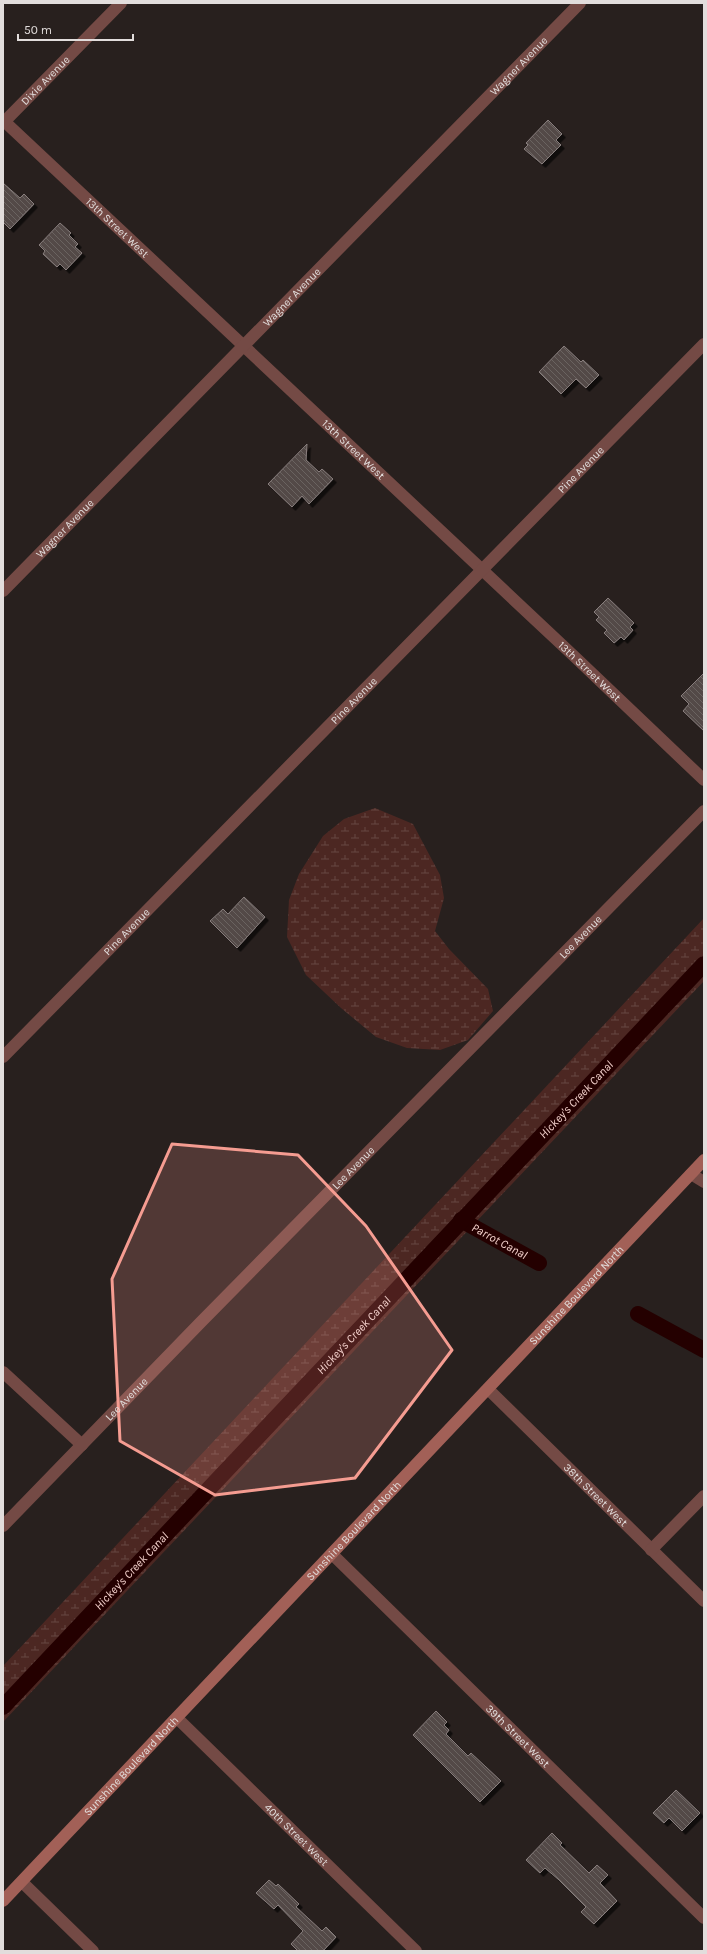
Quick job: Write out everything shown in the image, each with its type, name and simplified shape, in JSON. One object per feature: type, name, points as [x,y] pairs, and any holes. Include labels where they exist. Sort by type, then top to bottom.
[{"type":"street","name":"Dixie Avenue","points":[[4,121],[120,3]]},
{"type":"street","name":"Wagner Avenue","points":[[3,591],[580,3]]},
{"type":"street","name":"13th Street West","points":[[4,121],[244,345],[704,780]]},
{"type":"street","name":"Pine Avenue","points":[[3,1057],[704,344]]},
{"type":"street","name":"Lee Avenue","points":[[3,1526],[200,1323],[704,811]]},
{"type":"street","name":"Sunshine Boulevard North","points":[[3,1901],[704,1160]]},
{"type":"street","points":[[691,1174],[704,1182]]},
{"type":"street","points":[[3,1372],[82,1445]]},
{"type":"street","name":"38th Street West","points":[[488,1389],[704,1601]]},
{"type":"street","points":[[651,1550],[704,1496]]},
{"type":"street","name":"39th Street West","points":[[332,1554],[704,1918]]},
{"type":"street","name":"40th Street West","points":[[177,1718],[416,1951]]},
{"type":"street","points":[[22,1882],[93,1951]]},
{"type":"highlighted area","points":[[172,1144],[298,1155],[366,1226],[452,1350],[355,1478],[215,1495],[120,1441],[112,1279]]},
{"type":"green space","points":[[375,808],[413,824],[440,875],[444,898],[435,931],[449,949],[488,989],[493,1011],[468,1040],[440,1050],[407,1048],[376,1037],[341,1008],[306,975],[287,937],[289,900],[299,874],[323,836],[344,819]]},
{"type":"green space","points":[[704,918],[704,981],[3,1722],[3,1666]]},
{"type":"building","points":[[548,120],[562,134],[556,140],[561,145],[542,164],[524,149],[528,145],[526,143]]},
{"type":"building","points":[[3,183],[20,198],[24,194],[34,204],[10,229],[3,222]]},
{"type":"building","points":[[60,223],[71,233],[69,235],[78,244],[75,247],[82,253],[66,270],[60,264],[57,267],[43,254],[45,251],[39,245]]},
{"type":"building","points":[[564,346],[581,362],[583,360],[599,375],[586,388],[576,379],[561,394],[539,372]]},
{"type":"building","points":[[307,444],[306,460],[319,472],[322,469],[333,479],[309,504],[302,496],[292,507],[268,484]]},
{"type":"building","points":[[608,598],[634,623],[630,627],[633,630],[624,640],[621,637],[614,643],[604,633],[607,630],[596,620],[599,617],[594,612]]},
{"type":"building","points":[[704,673],[704,731],[683,711],[689,704],[681,696]]},
{"type":"building","points":[[244,897],[265,917],[237,948],[210,921],[223,909],[228,914]]},
{"type":"building","points":[[436,1711],[447,1722],[444,1725],[449,1730],[446,1734],[468,1756],[471,1753],[501,1781],[480,1802],[413,1735]]},
{"type":"building","points":[[676,1790],[700,1813],[682,1831],[669,1818],[664,1823],[653,1813]]},
{"type":"building","points":[[552,1833],[562,1843],[560,1845],[589,1873],[597,1865],[608,1875],[600,1883],[617,1901],[594,1924],[581,1912],[586,1907],[558,1879],[545,1868],[540,1873],[526,1860]]},
{"type":"building","points":[[269,1880],[276,1886],[278,1884],[299,1904],[296,1907],[322,1931],[326,1927],[336,1937],[323,1951],[298,1951],[291,1944],[303,1931],[278,1905],[274,1909],[256,1893]]},
{"type":"waterway","name":"Hickey's Creek Canal","points":[[3,1707],[704,964]]},
{"type":"waterway","name":"Parrot Canal","points":[[461,1220],[539,1263]]},
{"type":"waterway","name":"Parrot Canal","points":[[638,1314],[704,1350]]}]
